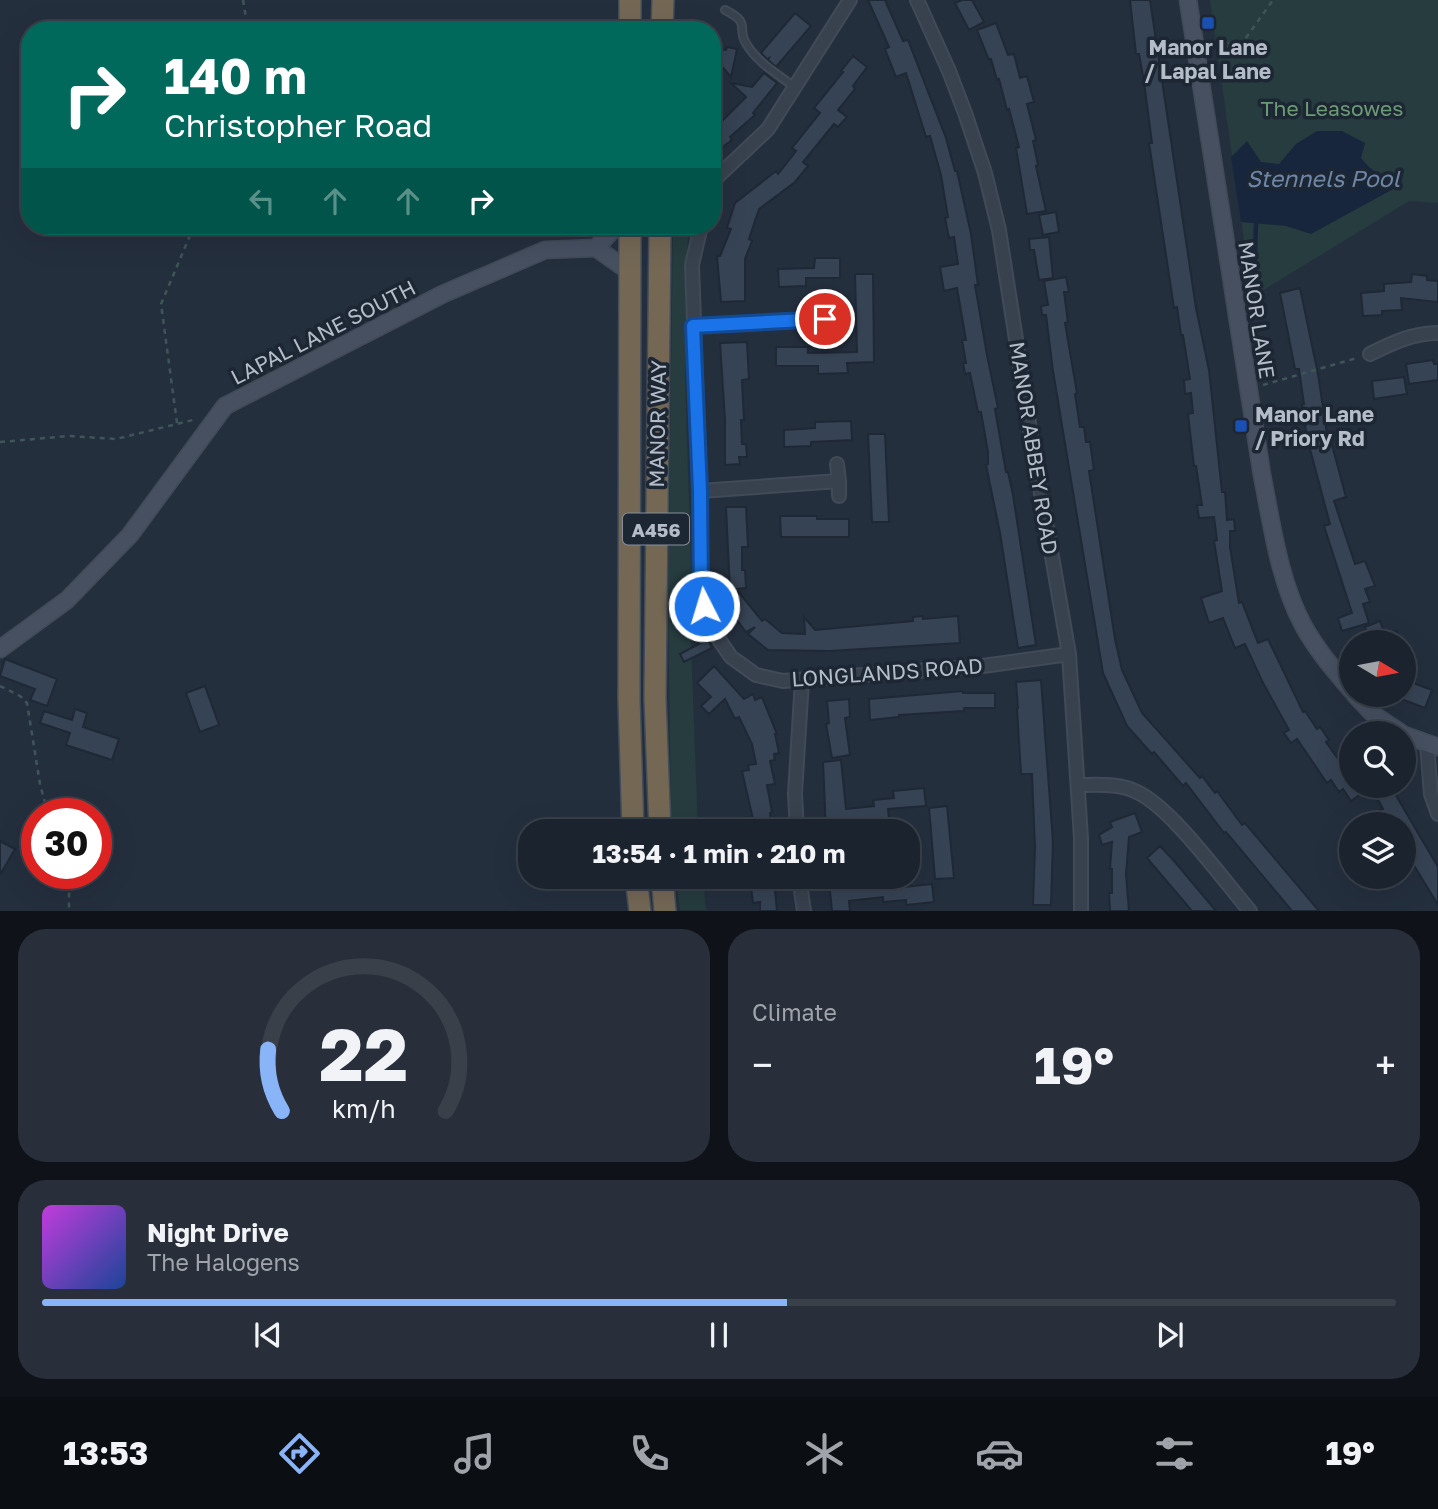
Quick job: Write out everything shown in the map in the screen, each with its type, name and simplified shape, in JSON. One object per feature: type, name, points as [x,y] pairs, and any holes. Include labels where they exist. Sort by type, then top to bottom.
[{"type":"highway","points":[[630,21],[631,0]]},
{"type":"highway","points":[[662,21],[663,0]]},
{"type":"highway","name":"MANOR WAY","points":[[630,235],[629,699],[633,819]]},
{"type":"highway","name":"MANOR WAY","points":[[660,235],[655,656],[660,819]]},
{"type":"highway","points":[[637,889],[640,911]]},
{"type":"highway","points":[[663,889],[666,911]]},
{"type":"street","points":[[721,173],[768,129],[850,0]]},
{"type":"street","name":"MANOR ABBEY ROAD","points":[[917,0],[950,71],[965,113],[985,173],[999,230],[1069,654],[1082,838],[1081,911]]},
{"type":"street","name":"MANOR LANE","points":[[1188,0],[1262,475],[1277,552],[1293,603],[1316,645],[1339,675]]},
{"type":"street","points":[[608,235],[596,248],[630,272]]},
{"type":"street","name":"LONGLANDS ROAD","points":[[699,235],[692,265],[701,590],[707,622],[731,657],[749,670],[770,679],[802,680],[983,666],[1069,654]]},
{"type":"street","name":"LAPAL LANE SOUTH","points":[[0,649],[67,600],[130,535],[225,406],[443,294],[545,250],[596,248]]},
{"type":"street","points":[[824,302],[824,337]]},
{"type":"street","points":[[693,326],[825,319]]},
{"type":"street","points":[[1370,354],[1423,333],[1438,333]]},
{"type":"street","points":[[837,464],[839,496]]},
{"type":"street","points":[[700,491],[839,481]]},
{"type":"street","points":[[796,819],[795,794],[802,680]]},
{"type":"street","points":[[1366,707],[1383,721]]},
{"type":"street","points":[[1432,746],[1431,794],[1438,814]]},
{"type":"street","points":[[1078,785],[1109,785],[1135,790],[1147,797],[1169,817],[1250,911]]},
{"type":"street","points":[[801,889],[804,911]]},
{"type":"lane","points":[[725,10],[741,20],[744,26],[743,38],[762,63],[794,87]]},
{"type":"path","points":[[243,0],[246,21]]},
{"type":"path","points":[[1195,47],[1243,42],[1273,0]]},
{"type":"path","points":[[177,424],[160,304],[190,235]]},
{"type":"path","points":[[1249,389],[1370,354]]},
{"type":"path","points":[[0,442],[69,436],[116,439],[219,413]]},
{"type":"path","points":[[0,686],[20,696],[27,703],[44,798]]},
{"type":"path","points":[[69,889],[69,911]]},
{"type":"green space","name":"The Leasowes","points":[[1210,0],[1438,0],[1438,203],[1409,201],[1252,297]]},
{"type":"green space","points":[[673,235],[688,235],[685,376],[698,819],[671,819],[668,598]]},
{"type":"green space","points":[[677,889],[704,889],[706,910],[680,910]]},
{"type":"water","name":"Stennels Pool","points":[[1317,131],[1342,131],[1365,143],[1361,158],[1395,188],[1311,234],[1286,226],[1241,222],[1231,157],[1247,141],[1261,162],[1279,164],[1296,144]]},
{"type":"building","points":[[868,0],[885,0],[903,41],[908,40],[957,171],[971,234],[978,285],[975,285],[998,408],[995,409],[1006,472],[1013,495],[1036,645],[1018,648],[986,465],[988,452],[981,412],[978,412],[970,373],[965,374],[963,363],[966,363],[962,340],[966,340],[957,288],[944,291],[940,267],[958,264],[954,237],[949,238],[945,218],[948,217],[941,175],[930,136],[926,137],[906,73],[896,77],[885,49],[889,47]]},
{"type":"building","points":[[972,0],[984,22],[969,30],[955,3]]},
{"type":"building","points":[[1130,0],[1150,0],[1196,308],[1209,370],[1222,492],[1225,492],[1227,520],[1234,519],[1235,531],[1230,531],[1230,547],[1239,603],[1242,602],[1258,643],[1268,639],[1303,712],[1305,711],[1317,729],[1320,727],[1329,740],[1326,742],[1339,758],[1339,792],[1331,780],[1327,783],[1297,739],[1291,743],[1284,733],[1289,730],[1245,644],[1235,648],[1223,618],[1209,623],[1201,598],[1222,591],[1214,541],[1217,540],[1214,517],[1199,518],[1197,505],[1202,505],[1188,414],[1193,413],[1191,393],[1185,394],[1184,380],[1190,379],[1177,307],[1174,308],[1149,143],[1152,143],[1144,82],[1139,54],[1136,54]]},
{"type":"building","points":[[795,13],[811,26],[776,67],[761,53]]},
{"type":"building","points":[[996,23],[1008,55],[1014,54],[1020,78],[1027,76],[1034,102],[1027,104],[1036,140],[1033,141],[1038,165],[1036,166],[1046,211],[1027,214],[1016,148],[1019,147],[1009,109],[1007,110],[999,79],[997,80],[991,59],[989,60],[977,30]]},
{"type":"building","points":[[727,47],[737,49],[731,77],[721,65],[721,49],[726,50]]},
{"type":"building","points":[[853,56],[867,67],[853,86],[855,89],[838,110],[847,117],[838,127],[834,124],[803,162],[808,166],[795,182],[759,209],[745,259],[745,301],[721,302],[717,256],[720,256],[731,229],[727,228],[735,203],[776,171],[778,174],[796,151],[792,148],[820,113],[814,108]]},
{"type":"building","points":[[764,73],[777,83],[753,113],[755,115],[721,148],[721,122],[746,97],[731,83],[752,87]]},
{"type":"building","points":[[1056,212],[1059,232],[1043,235],[1039,215]]},
{"type":"building","points":[[1049,237],[1053,278],[1039,280],[1034,250],[1030,250],[1029,239]]},
{"type":"building","points":[[815,258],[840,258],[840,278],[806,278],[806,286],[779,287],[778,269],[814,268]]},
{"type":"building","points":[[855,274],[873,274],[874,362],[847,363],[848,373],[818,374],[818,366],[776,366],[776,347],[808,347],[808,353],[857,352]]},
{"type":"building","points":[[1412,274],[1438,281],[1438,302],[1401,298],[1402,310],[1363,316],[1361,293],[1384,291],[1384,284],[1411,282]]},
{"type":"building","points":[[1066,277],[1069,292],[1064,292],[1068,322],[1065,323],[1077,393],[1075,394],[1080,427],[1084,427],[1086,442],[1090,442],[1094,470],[1089,471],[1122,670],[1142,713],[1200,778],[1202,776],[1215,793],[1217,791],[1242,825],[1245,823],[1319,911],[1292,911],[1226,832],[1224,833],[1186,783],[1183,786],[1127,726],[1103,673],[1046,315],[1042,315],[1041,306],[1048,305],[1044,281]]},
{"type":"building","points":[[1300,288],[1327,434],[1346,497],[1334,501],[1355,564],[1365,561],[1375,586],[1365,589],[1370,602],[1363,604],[1369,623],[1345,630],[1342,630],[1338,618],[1352,613],[1324,526],[1330,524],[1307,438],[1299,369],[1295,369],[1280,293]]},
{"type":"building","points":[[747,342],[749,379],[742,380],[744,420],[741,420],[742,444],[746,444],[747,457],[739,457],[740,464],[725,465],[720,343]]},
{"type":"building","points":[[1433,360],[1434,364],[1438,364],[1438,380],[1409,384],[1406,364]]},
{"type":"building","points":[[1404,377],[1407,394],[1374,399],[1372,381]]},
{"type":"building","points":[[851,421],[852,440],[811,442],[811,446],[784,447],[784,430],[815,428],[815,422]]},
{"type":"building","points":[[868,434],[885,434],[889,522],[872,522]]},
{"type":"building","points":[[726,507],[746,507],[748,547],[742,547],[742,570],[745,570],[746,588],[736,589],[762,621],[765,619],[782,633],[805,634],[804,617],[815,630],[913,621],[913,617],[923,616],[923,619],[958,616],[960,643],[829,651],[768,650],[748,634],[755,627],[746,632],[731,612]]},
{"type":"building","points":[[780,516],[849,519],[849,537],[781,537]]},
{"type":"building","points":[[1380,621],[1383,630],[1366,630],[1365,627]]},
{"type":"building","points":[[708,639],[712,648],[684,662],[680,654]]},
{"type":"building","points":[[5,659],[57,679],[47,706],[30,700],[35,689],[0,676]]},
{"type":"building","points":[[714,666],[744,699],[753,694],[755,700],[762,697],[777,734],[779,753],[774,754],[775,760],[770,761],[775,784],[767,785],[771,819],[753,819],[742,771],[749,770],[748,765],[756,764],[752,744],[739,717],[735,719],[725,699],[709,714],[701,706],[711,697],[697,683]]},
{"type":"building","points":[[1041,680],[1053,842],[1051,905],[1033,905],[1035,847],[1032,774],[1021,774],[1017,709],[1016,682]]},
{"type":"building","points":[[1416,684],[1432,690],[1425,708],[1416,705]]},
{"type":"building","points":[[205,686],[219,725],[200,732],[186,693]]},
{"type":"building","points":[[963,691],[995,693],[995,708],[964,708],[964,711],[899,715],[870,720],[869,699]]},
{"type":"building","points":[[849,699],[850,717],[845,718],[850,755],[832,758],[826,724],[829,723],[827,701]]},
{"type":"building","points":[[75,709],[87,713],[83,727],[119,739],[112,760],[66,745],[70,733],[40,723],[44,711],[72,720]]},
{"type":"building","points":[[841,760],[846,809],[874,806],[873,800],[894,798],[893,791],[924,788],[926,806],[888,809],[889,819],[825,819],[823,762]]},
{"type":"building","points":[[1377,798],[1397,798],[1406,812],[1377,812],[1383,809]]},
{"type":"building","points":[[947,806],[954,878],[935,879],[929,808]]},
{"type":"building","points":[[1135,813],[1142,832],[1129,837],[1126,874],[1129,911],[1110,911],[1112,842],[1102,845],[1099,835],[1112,827],[1110,822]]},
{"type":"building","points":[[1416,830],[1438,867],[1438,905],[1416,869]]},
{"type":"building","points":[[0,841],[15,849],[0,875]]},
{"type":"building","points":[[1160,846],[1216,911],[1192,911],[1147,858]]},
{"type":"building","points":[[932,884],[934,902],[906,905],[906,900],[883,902],[883,897],[849,901],[850,911],[832,911],[830,889],[920,889],[920,885]]},
{"type":"building","points":[[751,889],[779,889],[775,890],[777,911],[760,911],[760,902],[753,903]]},
{"type":"waterway","points":[[1254,283],[1256,224]]},
{"type":"place","name":"Manor Lane / Lapal Lane","points":[[1208,23]]},
{"type":"place","name":"Manor Lane / Priory Rd","points":[[1241,426]]},
{"type":"route","points":[[704,606],[701,590],[693,326],[825,319]]}]
